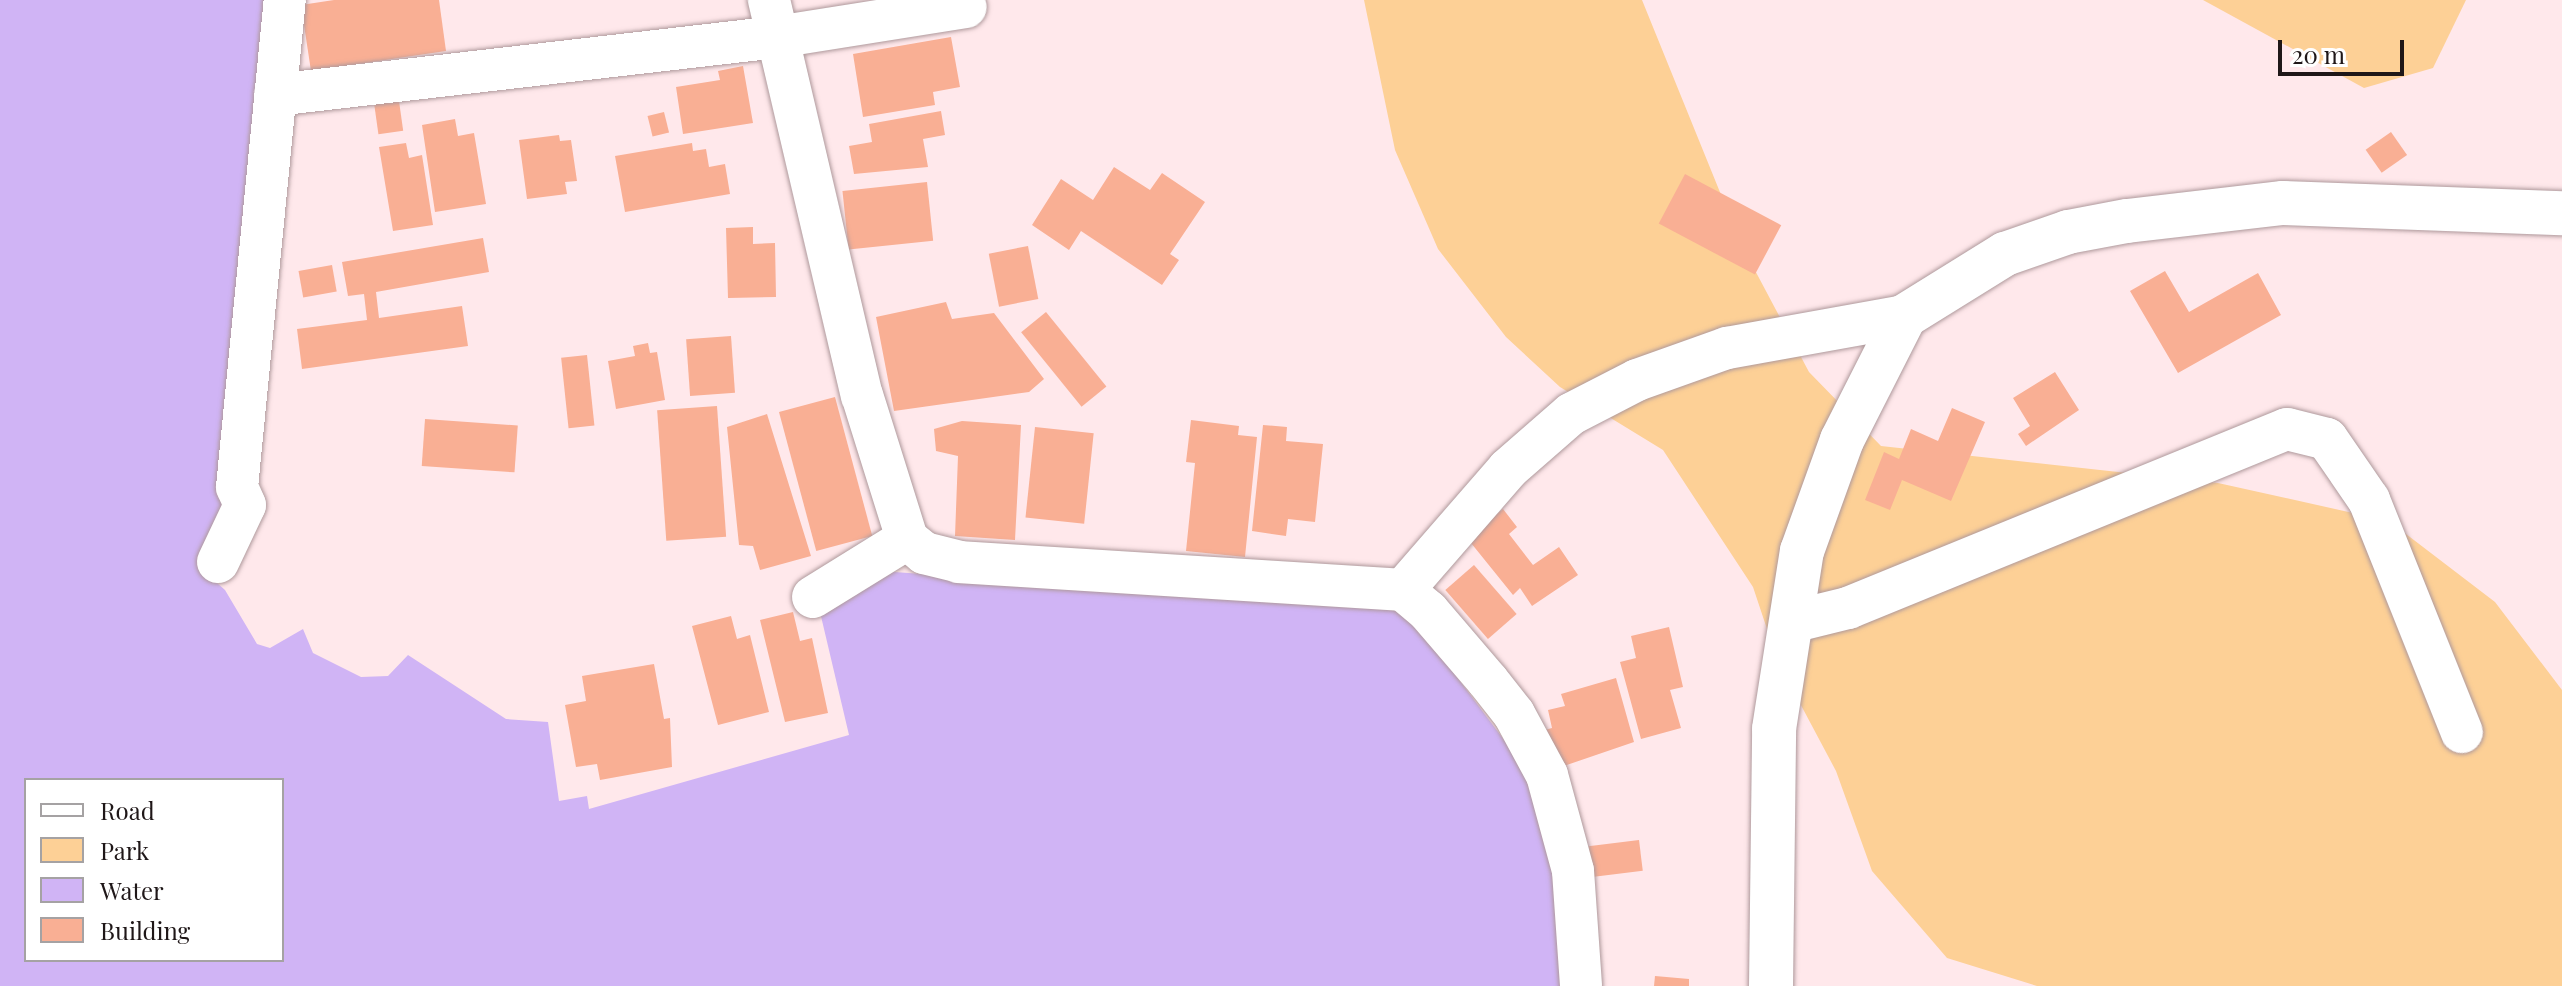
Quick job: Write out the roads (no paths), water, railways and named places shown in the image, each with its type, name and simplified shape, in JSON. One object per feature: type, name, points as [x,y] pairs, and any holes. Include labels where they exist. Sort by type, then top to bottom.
[{"type":"street","points":[[218,562],[245,505],[237,487],[285,0]]},
{"type":"street","points":[[275,95],[773,18],[966,7]]},
{"type":"street","points":[[773,18],[862,395],[907,539],[924,553],[959,562],[1403,590],[1488,681],[1514,714],[1547,775],[1573,871],[1581,986]]},
{"type":"street","points":[[1403,590],[1508,469],[1571,414],[1637,380],[1727,348],[1905,316],[2005,254],[2068,232],[2127,221],[2283,203],[2562,213]]},
{"type":"street","points":[[1771,986],[1774,729],[1802,551],[1842,440],[1905,316]]},
{"type":"street","points":[[1791,622],[1848,608],[2287,429],[2327,439],[2369,500],[2462,732]]},
{"type":"street","points":[[813,597],[907,539]]},
{"type":"water","points":[[0,0],[266,0],[231,507],[200,568],[225,590],[257,644],[270,648],[303,629],[313,653],[361,677],[388,676],[408,655],[506,719],[548,722],[559,801],[587,796],[589,809],[849,735],[820,612],[881,571],[1406,609],[1528,772],[1550,857],[1563,958],[1561,986],[0,986]]}]
